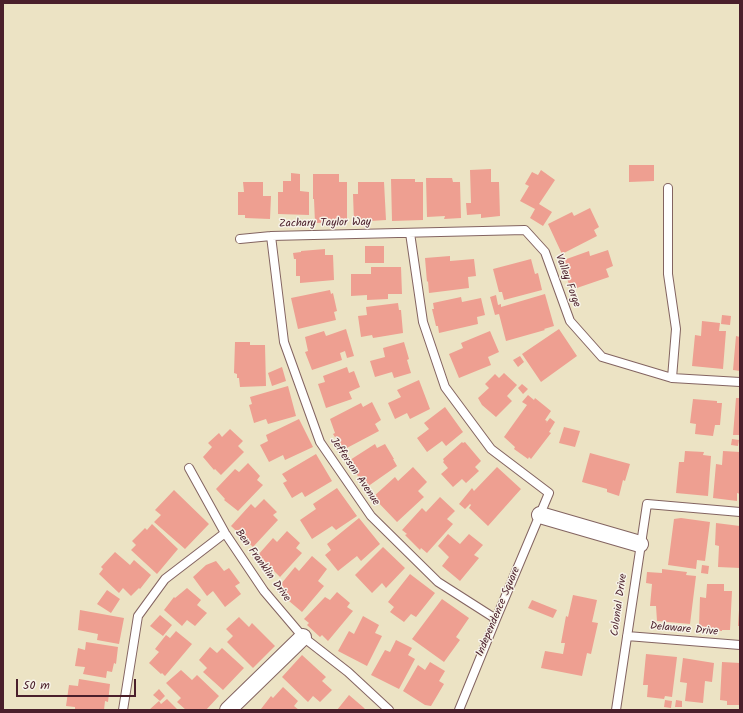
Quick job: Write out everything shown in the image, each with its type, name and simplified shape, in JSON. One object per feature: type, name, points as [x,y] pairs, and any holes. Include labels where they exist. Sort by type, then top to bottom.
[{"type":"street","points":[[540,515],[640,544]]},
{"type":"street","points":[[228,710],[303,637]]},
{"type":"lane","points":[[668,188],[668,274],[676,329],[672,378]]},
{"type":"lane","name":"Valley Forge","points":[[410,233],[525,230],[545,252],[570,321],[602,357],[672,378],[740,382]]},
{"type":"lane","name":"Zachary Taylor Way","points":[[240,239],[271,236],[410,233]]},
{"type":"lane","name":"Independence Square","points":[[410,233],[423,322],[445,387],[491,449],[549,493],[459,710]]},
{"type":"lane","name":"Jefferson Avenue","points":[[271,236],[284,342],[320,442],[371,516],[438,582],[496,619]]},
{"type":"lane","name":"Ben Franklin Drive","points":[[189,468],[225,533],[264,592],[303,637],[348,672],[389,710]]},
{"type":"lane","name":"Colonial Drive","points":[[616,710],[646,504],[740,512]]},
{"type":"lane","points":[[123,710],[138,616],[165,579],[225,533]]},
{"type":"lane","name":"Delaware Drive","points":[[627,636],[740,645]]},
{"type":"building","points":[[629,165],[654,165],[654,181],[629,182]]},
{"type":"building","points":[[491,169],[491,182],[499,182],[500,216],[481,218],[481,214],[467,215],[466,203],[471,203],[470,170]]},
{"type":"building","points":[[541,170],[555,180],[539,204],[552,212],[543,226],[530,218],[535,209],[520,201],[529,186],[525,184],[532,172],[538,175]]},
{"type":"building","points":[[291,173],[300,174],[300,191],[309,192],[309,215],[278,214],[278,192],[283,192],[283,181],[291,181]]},
{"type":"building","points":[[313,174],[339,174],[339,182],[347,182],[347,222],[315,223]]},
{"type":"building","points":[[426,178],[452,178],[453,182],[460,182],[461,218],[444,219],[445,216],[427,217]]},
{"type":"building","points":[[391,179],[415,179],[415,182],[423,182],[423,220],[392,221]]},
{"type":"building","points":[[243,182],[263,182],[263,196],[271,196],[270,219],[245,218],[245,215],[238,215],[238,192],[244,192]]},
{"type":"building","points":[[358,182],[384,182],[386,220],[354,222],[353,194],[358,194]]},
{"type":"building","points":[[590,208],[599,227],[594,230],[597,236],[562,254],[548,224],[572,212],[574,216]]},
{"type":"building","points":[[365,246],[384,246],[384,263],[365,263]]},
{"type":"building","points":[[325,249],[325,255],[333,255],[334,280],[300,283],[300,276],[296,276],[296,259],[294,259],[293,253]]},
{"type":"building","points":[[608,250],[613,266],[606,269],[609,277],[571,290],[561,261],[589,251],[590,256]]},
{"type":"building","points":[[450,256],[450,261],[474,259],[476,276],[468,277],[469,288],[429,293],[425,258]]},
{"type":"building","points":[[531,259],[535,274],[538,273],[542,290],[504,300],[502,292],[499,292],[493,269]]},
{"type":"building","points":[[371,267],[401,267],[402,294],[388,294],[388,299],[367,300],[367,295],[351,296],[351,274],[371,274]]},
{"type":"building","points":[[330,290],[331,294],[333,293],[337,311],[334,312],[336,320],[298,329],[291,298]]},
{"type":"building","points":[[545,294],[554,326],[506,341],[499,314],[495,315],[490,297],[496,295],[498,305],[501,304],[501,307]]},
{"type":"building","points":[[461,297],[462,302],[481,298],[485,315],[477,317],[478,324],[439,333],[432,309],[434,309],[433,303]]},
{"type":"building","points":[[398,303],[399,310],[401,310],[403,333],[373,338],[372,335],[361,337],[358,316],[367,315],[366,307]]},
{"type":"building","points":[[722,315],[731,316],[730,325],[721,324]]},
{"type":"building","points":[[702,321],[720,323],[719,331],[726,331],[723,369],[692,366],[695,335],[701,336]]},
{"type":"building","points":[[346,329],[354,356],[347,358],[345,351],[340,353],[342,360],[312,370],[305,352],[308,351],[305,337],[324,331],[326,336]]},
{"type":"building","points":[[559,329],[577,356],[541,382],[522,354]]},
{"type":"building","points":[[490,331],[499,352],[488,357],[491,365],[459,378],[449,354],[463,348],[461,343]]},
{"type":"building","points":[[736,336],[740,337],[740,371],[733,370]]},
{"type":"building","points":[[235,342],[250,342],[250,345],[265,345],[266,386],[240,387],[239,378],[237,378],[237,374],[234,373]]},
{"type":"building","points":[[404,342],[411,373],[394,378],[392,372],[375,377],[370,361],[385,357],[383,348]]},
{"type":"building","points":[[520,356],[524,362],[518,367],[513,360]]},
{"type":"building","points":[[282,367],[286,381],[272,386],[268,373]]},
{"type":"building","points":[[347,367],[349,373],[354,371],[360,387],[349,392],[352,399],[326,408],[318,384],[325,382],[323,376]]},
{"type":"building","points":[[504,373],[517,385],[507,396],[512,401],[496,417],[482,405],[478,398],[489,388],[485,384],[495,374],[499,378]]},
{"type":"building","points":[[419,380],[430,409],[410,419],[407,413],[395,419],[388,403],[401,397],[397,390]]},
{"type":"building","points":[[522,384],[528,389],[523,394],[518,388]]},
{"type":"building","points":[[288,386],[296,416],[268,424],[266,419],[254,423],[249,405],[252,404],[250,397]]},
{"type":"building","points":[[528,395],[534,400],[535,398],[551,411],[545,420],[547,421],[546,423],[550,418],[555,422],[549,432],[551,433],[531,459],[529,457],[528,459],[514,449],[515,447],[504,437],[527,405],[522,402]]},
{"type":"building","points":[[736,398],[740,398],[740,435],[733,435]]},
{"type":"building","points":[[693,399],[717,401],[717,403],[722,403],[720,425],[715,425],[713,436],[695,434],[696,424],[690,423]]},
{"type":"building","points":[[372,402],[381,420],[375,424],[379,431],[343,450],[333,434],[335,433],[330,419],[361,403],[363,407]]},
{"type":"building","points":[[445,407],[463,432],[446,446],[442,441],[427,452],[417,438],[429,429],[424,423]]},
{"type":"building","points":[[299,419],[313,447],[285,460],[283,455],[269,462],[260,445],[268,441],[266,435]]},
{"type":"building","points":[[564,427],[580,431],[575,447],[559,443]]},
{"type":"building","points":[[230,429],[243,441],[238,446],[244,452],[221,475],[215,469],[214,470],[203,457],[212,447],[208,443],[219,433],[222,437]]},
{"type":"building","points":[[732,439],[739,440],[738,446],[731,445]]},
{"type":"building","points":[[462,442],[465,442],[481,461],[475,467],[479,471],[466,483],[462,479],[453,487],[441,474],[448,468],[443,462],[443,459]]},
{"type":"building","points":[[375,444],[377,448],[385,444],[397,466],[367,487],[352,467],[353,465],[350,460]]},
{"type":"building","points":[[685,451],[704,452],[703,455],[711,456],[708,496],[676,493],[679,462],[684,462]]},
{"type":"building","points":[[723,451],[740,452],[740,494],[737,493],[737,501],[713,498],[716,464],[722,465]]},
{"type":"building","points":[[590,453],[630,464],[625,481],[623,480],[619,496],[607,492],[607,489],[582,482]]},
{"type":"building","points":[[316,454],[332,481],[305,497],[302,492],[292,498],[283,483],[287,481],[282,474]]},
{"type":"building","points":[[248,463],[260,476],[257,480],[263,485],[238,511],[224,500],[225,499],[216,489],[235,469],[239,472]]},
{"type":"building","points":[[413,467],[427,482],[418,491],[424,497],[397,522],[373,497],[395,477],[398,481]]},
{"type":"building","points":[[497,467],[521,489],[488,526],[469,508],[471,505],[470,504],[465,509],[459,504],[472,488],[474,491]]},
{"type":"building","points":[[337,488],[357,516],[336,530],[332,526],[312,539],[300,520],[316,509],[313,504]]},
{"type":"building","points":[[174,490],[209,524],[185,549],[154,522],[161,515],[155,510]]},
{"type":"building","points":[[440,497],[455,511],[447,519],[453,524],[427,553],[421,548],[420,550],[402,530],[422,508],[426,512]]},
{"type":"building","points":[[264,499],[277,512],[273,515],[278,520],[253,547],[231,526],[251,504],[255,508]]},
{"type":"building","points":[[359,518],[380,544],[361,561],[357,556],[338,571],[325,555],[331,550],[327,544]]},
{"type":"building","points":[[681,518],[710,522],[705,561],[697,560],[696,569],[668,565],[674,519]]},
{"type":"building","points":[[716,523],[740,526],[740,568],[718,567],[719,546],[715,545]]},
{"type":"building","points":[[152,524],[178,549],[157,574],[131,550],[136,545],[132,541],[145,528],[147,530]]},
{"type":"building","points":[[287,531],[300,543],[296,548],[302,553],[280,577],[258,555],[273,538],[277,542]]},
{"type":"building","points":[[448,534],[460,544],[469,534],[483,545],[474,555],[479,558],[460,581],[442,566],[449,557],[438,546]]},
{"type":"building","points":[[383,547],[405,568],[386,588],[382,583],[372,593],[355,575]]},
{"type":"building","points":[[115,552],[130,565],[134,560],[151,575],[140,589],[139,588],[131,596],[123,588],[119,593],[99,574],[103,569],[101,567]]},
{"type":"building","points":[[312,556],[327,569],[318,581],[324,586],[302,612],[276,590],[295,567],[299,571]]},
{"type":"building","points":[[216,561],[224,571],[229,568],[240,583],[235,586],[241,594],[225,607],[213,591],[207,596],[193,577],[206,565]]},
{"type":"building","points":[[702,565],[709,566],[708,574],[701,573]]},
{"type":"building","points":[[662,569],[687,572],[686,575],[696,576],[690,624],[657,621],[656,606],[650,606],[652,584],[646,583],[647,572],[662,573]]},
{"type":"building","points":[[410,574],[435,593],[416,617],[411,614],[404,622],[390,612],[394,607],[388,602]]},
{"type":"building","points":[[707,584],[724,584],[724,591],[732,591],[730,630],[704,630],[704,628],[699,627],[700,597],[706,598]]},
{"type":"building","points":[[187,588],[201,600],[197,605],[207,613],[195,626],[187,620],[182,626],[164,610],[174,597],[175,598]]},
{"type":"building","points":[[107,590],[120,599],[111,613],[97,604]]},
{"type":"building","points":[[337,592],[350,603],[347,607],[353,611],[328,641],[322,635],[320,637],[307,625],[309,623],[304,619],[325,597],[330,600]]},
{"type":"building","points":[[573,595],[597,600],[592,622],[598,623],[591,654],[587,653],[582,676],[541,668],[545,651],[563,654],[565,643],[561,643],[566,616],[568,617]]},
{"type":"building","points":[[442,599],[469,618],[456,637],[460,640],[444,662],[412,639]]},
{"type":"building","points":[[532,600],[557,610],[553,618],[528,608]]},
{"type":"building","points":[[80,610],[124,618],[119,644],[97,640],[98,634],[78,630]]},
{"type":"building","points":[[739,610],[740,626],[738,626]]},
{"type":"building","points":[[160,615],[172,625],[163,636],[150,626]]},
{"type":"building","points":[[363,616],[379,625],[375,633],[382,636],[367,666],[338,651],[349,631],[354,634]]},
{"type":"building","points":[[239,617],[249,627],[252,623],[275,646],[253,668],[227,642],[233,636],[226,629]]},
{"type":"building","points":[[176,631],[192,644],[165,676],[149,663],[159,652],[155,649],[166,635],[170,638]]},
{"type":"building","points":[[396,640],[412,648],[408,655],[415,659],[399,689],[371,675],[385,650],[390,652]]},
{"type":"building","points":[[86,642],[118,647],[116,664],[114,663],[112,672],[107,671],[106,678],[83,674],[85,667],[75,666],[78,648],[85,650]]},
{"type":"building","points":[[210,647],[217,653],[222,648],[244,668],[223,690],[203,672],[207,668],[199,660]]},
{"type":"building","points":[[646,654],[677,657],[672,697],[665,696],[664,699],[647,697],[648,685],[643,685]]},
{"type":"building","points":[[302,655],[326,677],[322,681],[332,690],[320,702],[313,696],[308,702],[282,677]]},
{"type":"building","points":[[683,658],[714,663],[712,682],[705,681],[703,703],[685,701],[687,683],[680,682]]},
{"type":"building","points":[[430,662],[445,671],[439,681],[444,684],[431,706],[425,705],[403,691],[418,665],[425,670]]},
{"type":"building","points":[[722,662],[740,663],[740,705],[727,705],[727,701],[720,700]]},
{"type":"building","points":[[181,670],[192,680],[197,675],[219,696],[206,710],[186,710],[177,702],[181,698],[166,683]]},
{"type":"building","points":[[79,679],[110,684],[108,702],[105,701],[104,710],[75,710],[75,707],[66,706],[69,685],[78,686]]},
{"type":"building","points":[[283,687],[298,701],[294,706],[299,710],[262,710],[261,709],[271,696],[273,698]]},
{"type":"building","points":[[159,689],[165,696],[160,701],[153,695]]},
{"type":"building","points":[[349,695],[363,707],[366,710],[337,710]]},
{"type":"building","points":[[167,699],[178,710],[149,710],[159,701],[161,704]]},
{"type":"building","points":[[665,700],[672,701],[671,708],[664,707]]},
{"type":"building","points":[[676,700],[682,701],[682,707],[675,707]]}]
